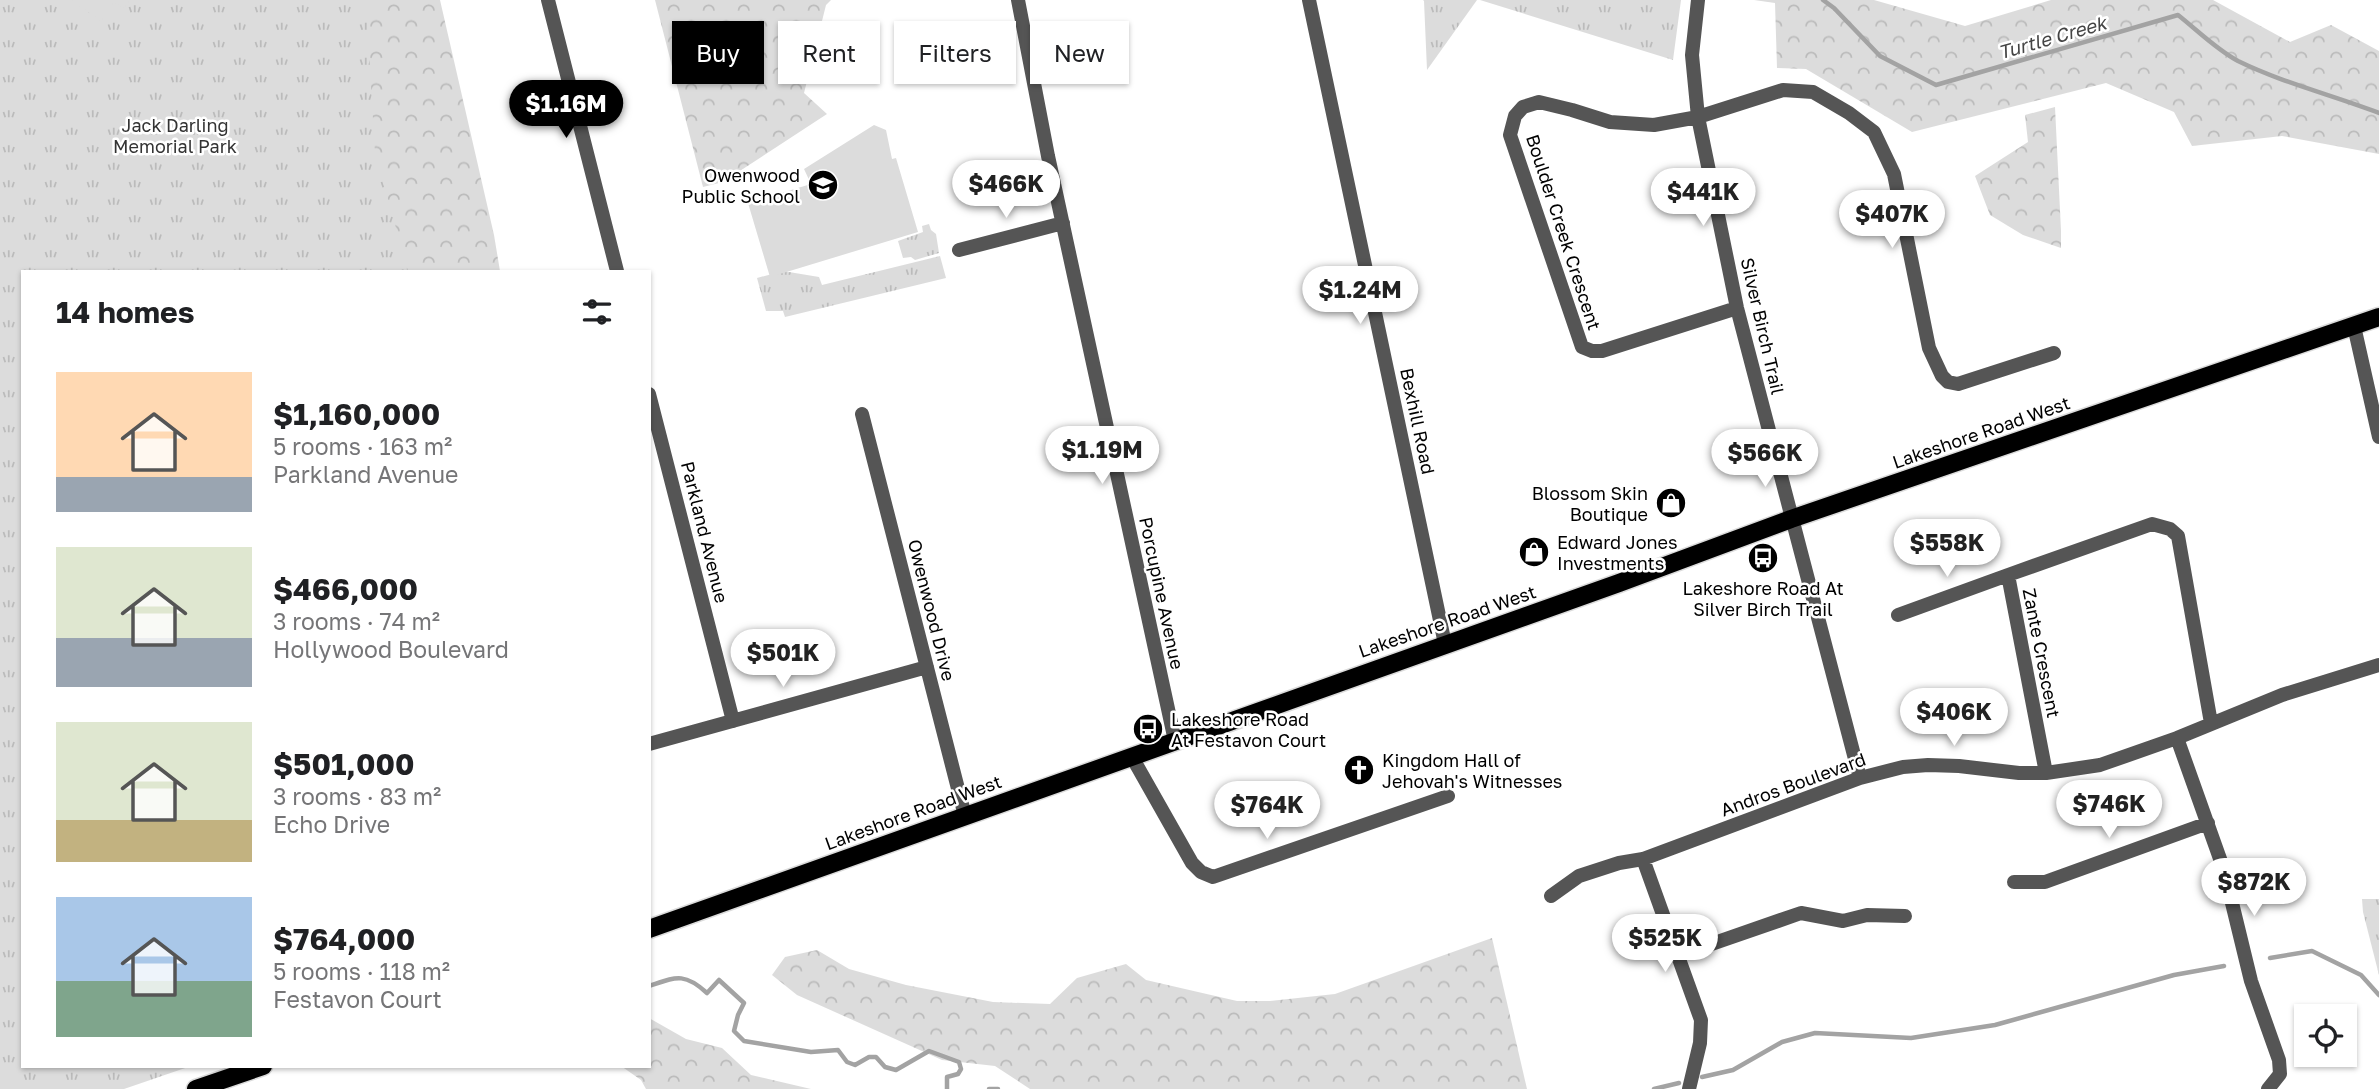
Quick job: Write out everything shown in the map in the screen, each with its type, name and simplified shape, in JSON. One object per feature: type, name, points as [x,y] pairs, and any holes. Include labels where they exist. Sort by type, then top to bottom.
[{"type":"main road","name":"Lakeshore Road West","points":[[651,928],[1791,519],[2379,317]]},
{"type":"main road","points":[[196,1089],[257,1068]]},
{"type":"street","points":[[548,0],[617,270]]},
{"type":"street","name":"Porcupine Avenue","points":[[1018,0],[1063,223],[1175,741]]},
{"type":"street","name":"Bexhill Road","points":[[1309,0],[1445,644]]},
{"type":"street","name":"Silver Birch Trail","points":[[1698,0],[1692,55],[1698,117],[1737,308],[1860,778]]},
{"type":"street","points":[[1698,117],[1783,90],[1813,92],[1849,114],[1874,132],[1894,174],[1928,348],[1942,376],[1948,382],[1958,384],[2054,353]]},
{"type":"street","name":"Boulder Creek Crescent","points":[[1698,117],[1654,124],[1610,122],[1539,102],[1523,107],[1515,116],[1510,135],[1582,347],[1591,351],[1602,351],[1737,308]]},
{"type":"street","points":[[959,250],[1063,223]]},
{"type":"street","points":[[2354,326],[2379,438]]},
{"type":"street","name":"Parkland Avenue","points":[[651,402],[733,721]]},
{"type":"street","name":"Owenwood Drive","points":[[862,414],[965,816]]},
{"type":"street","name":"Zante Crescent","points":[[2046,773],[2008,575],[2152,524],[2170,529],[2178,536],[2211,723]]},
{"type":"street","points":[[1898,615],[2008,575]]},
{"type":"street","name":"Andros Boulevard","points":[[1552,897],[1579,876],[1619,863],[1643,859],[1860,778],[1903,767],[1928,765],[2046,773],[2099,765],[2177,738],[2282,695],[2379,664]]},
{"type":"street","points":[[651,743],[927,667]]},
{"type":"street","points":[[2177,738],[2224,870],[2251,981],[2279,1060],[2280,1074],[2268,1089]]},
{"type":"street","points":[[1132,757],[1192,863],[1201,872],[1213,877],[1448,796]]},
{"type":"street","points":[[2014,883],[2045,882],[2208,823]]},
{"type":"street","points":[[1643,859],[1701,1020],[1700,1043],[1689,1089]]},
{"type":"street","points":[[1677,956],[1801,913],[1843,921],[1867,915],[1905,916]]},
{"type":"green space","name":"Jack Darling Memorial Park","points":[[0,0],[422,0],[485,270],[21,270],[21,1068],[185,1068],[124,1089],[0,1089]]},
{"type":"green space","points":[[71,0],[130,0],[124,8],[114,2],[101,21]]},
{"type":"green space","points":[[366,0],[440,0],[500,270],[408,270],[375,153]]},
{"type":"green space","points":[[655,0],[831,0],[826,5],[822,21],[778,21],[778,84],[806,84],[804,93],[827,114],[723,182],[703,187],[677,84],[764,84],[764,21],[672,21],[672,66]]},
{"type":"green space","points":[[1477,0],[1427,70],[1424,1]]},
{"type":"green space","points":[[1480,0],[1681,0],[1673,60]]},
{"type":"green space","points":[[1754,0],[1874,0],[1965,26],[2051,0],[2213,0],[2290,42],[2331,25],[2379,51],[2379,154],[2282,136],[2192,146],[2174,112],[2106,83],[1912,132],[1806,69],[1777,68],[1775,3]]},
{"type":"green space","points":[[2055,107],[2061,248],[2023,235],[1990,215],[1975,176],[2028,142],[2025,115]]},
{"type":"green space","points":[[874,125],[886,130],[892,159],[896,158],[918,232],[770,277],[748,203],[811,184],[804,169]]},
{"type":"green space","points":[[929,224],[936,234],[939,253],[915,260],[911,257],[903,258],[898,241],[923,232],[922,226]]},
{"type":"green space","points":[[940,256],[946,278],[785,317],[783,311],[766,311],[757,278],[783,271],[819,277],[822,285]]},
{"type":"green space","points":[[2362,899],[2379,899],[2379,975],[2363,912]]},
{"type":"green space","points":[[1492,938],[1527,1089],[1030,1089],[995,1066],[942,1060],[797,995],[772,975],[785,957],[817,950],[849,969],[906,985],[993,1002],[1050,1004],[1077,978],[1126,964],[1146,980],[1237,1001],[1270,1001],[1335,994]]},
{"type":"green space","points":[[651,1019],[686,1039],[722,1048],[751,1075],[811,1089],[646,1089],[641,1080],[624,1068],[651,1068]]},
{"type":"waterway","name":"Turtle Creek","points":[[1823,0],[1880,56],[1936,85],[2178,15],[2238,61],[2379,113]]},
{"type":"waterway","points":[[2270,958],[2312,951],[2361,975],[2379,995]]},
{"type":"waterway","points":[[1702,1077],[1733,1070],[1782,1042],[1815,1033],[1911,1038],[1995,1025],[2174,975],[2224,966]]},
{"type":"waterway","points":[[651,985],[680,978],[692,982],[707,993],[719,980],[744,1003],[734,1031],[744,1041],[811,1052],[838,1050],[847,1062],[855,1065],[869,1057],[876,1057],[885,1067],[896,1070],[929,1051],[959,1062],[961,1069],[958,1074],[947,1077],[947,1089]]},
{"type":"waterway","points":[[1654,1089],[1679,1083]]},
{"type":"waterway","points":[[989,1089],[998,1089]]},
{"type":"place","name":"Owenwood Public School","points":[[823,185]]},
{"type":"place","name":"Blossom Skin Boutique","points":[[1671,503]]},
{"type":"place","name":"Edward Jones Investments","points":[[1534,552]]},
{"type":"place","name":"Lakeshore Road At Silver Birch Trail","points":[[1763,558]]},
{"type":"place","name":"Lakeshore Road At Festavon Court","points":[[1148,729]]},
{"type":"place","name":"Kingdom Hall of Jehovah's Witnesses","points":[[1359,770]]}]
